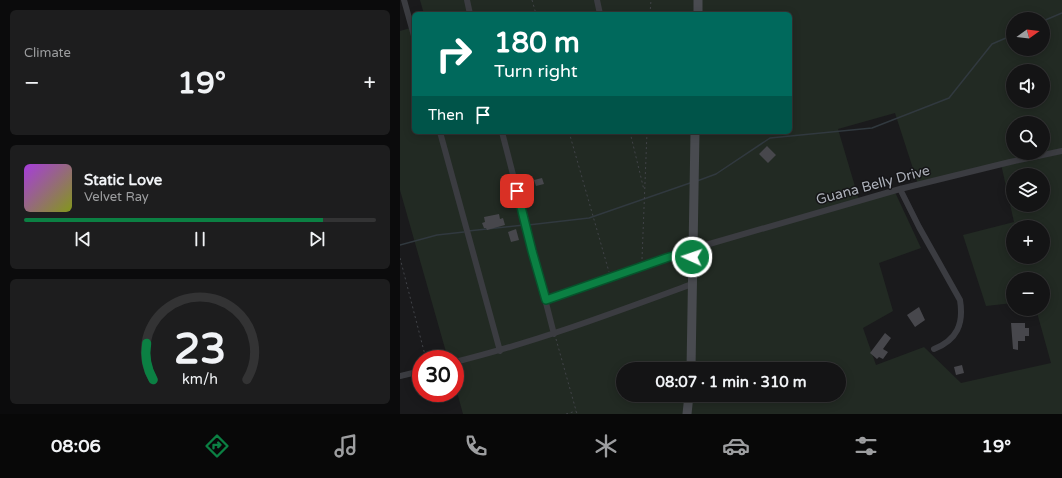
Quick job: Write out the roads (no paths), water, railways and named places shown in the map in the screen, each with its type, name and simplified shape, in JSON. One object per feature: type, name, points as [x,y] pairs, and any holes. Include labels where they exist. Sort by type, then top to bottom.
[{"type":"main road","points":[[698,0],[698,12]]},
{"type":"main road","points":[[691,362],[695,135]]},
{"type":"main road","points":[[687,414],[688,402]]},
{"type":"street","points":[[404,0],[412,29]]},
{"type":"street","points":[[467,0],[470,12]]},
{"type":"street","points":[[597,0],[600,12]]},
{"type":"street","points":[[441,134],[500,351]]},
{"type":"street","points":[[503,134],[554,334]]},
{"type":"street","name":"Guana Belly Drive","points":[[546,300],[679,254],[692,253],[900,188],[1062,151]]},
{"type":"street","points":[[900,188],[960,300],[962,311],[957,330],[952,339],[944,345],[934,349]]},
{"type":"street","points":[[464,360],[500,351],[554,334],[692,284]]},
{"type":"street","points":[[400,376],[412,373]]},
{"type":"waterway","points":[[1050,18],[1062,13]]},
{"type":"waterway","points":[[697,181],[716,174],[770,138],[872,128],[949,98],[992,44],[1006,38]]},
{"type":"waterway","points":[[528,225],[589,218],[690,183]]},
{"type":"waterway","points":[[468,231],[524,225]]},
{"type":"waterway","points":[[400,245],[437,235],[464,232]]}]
